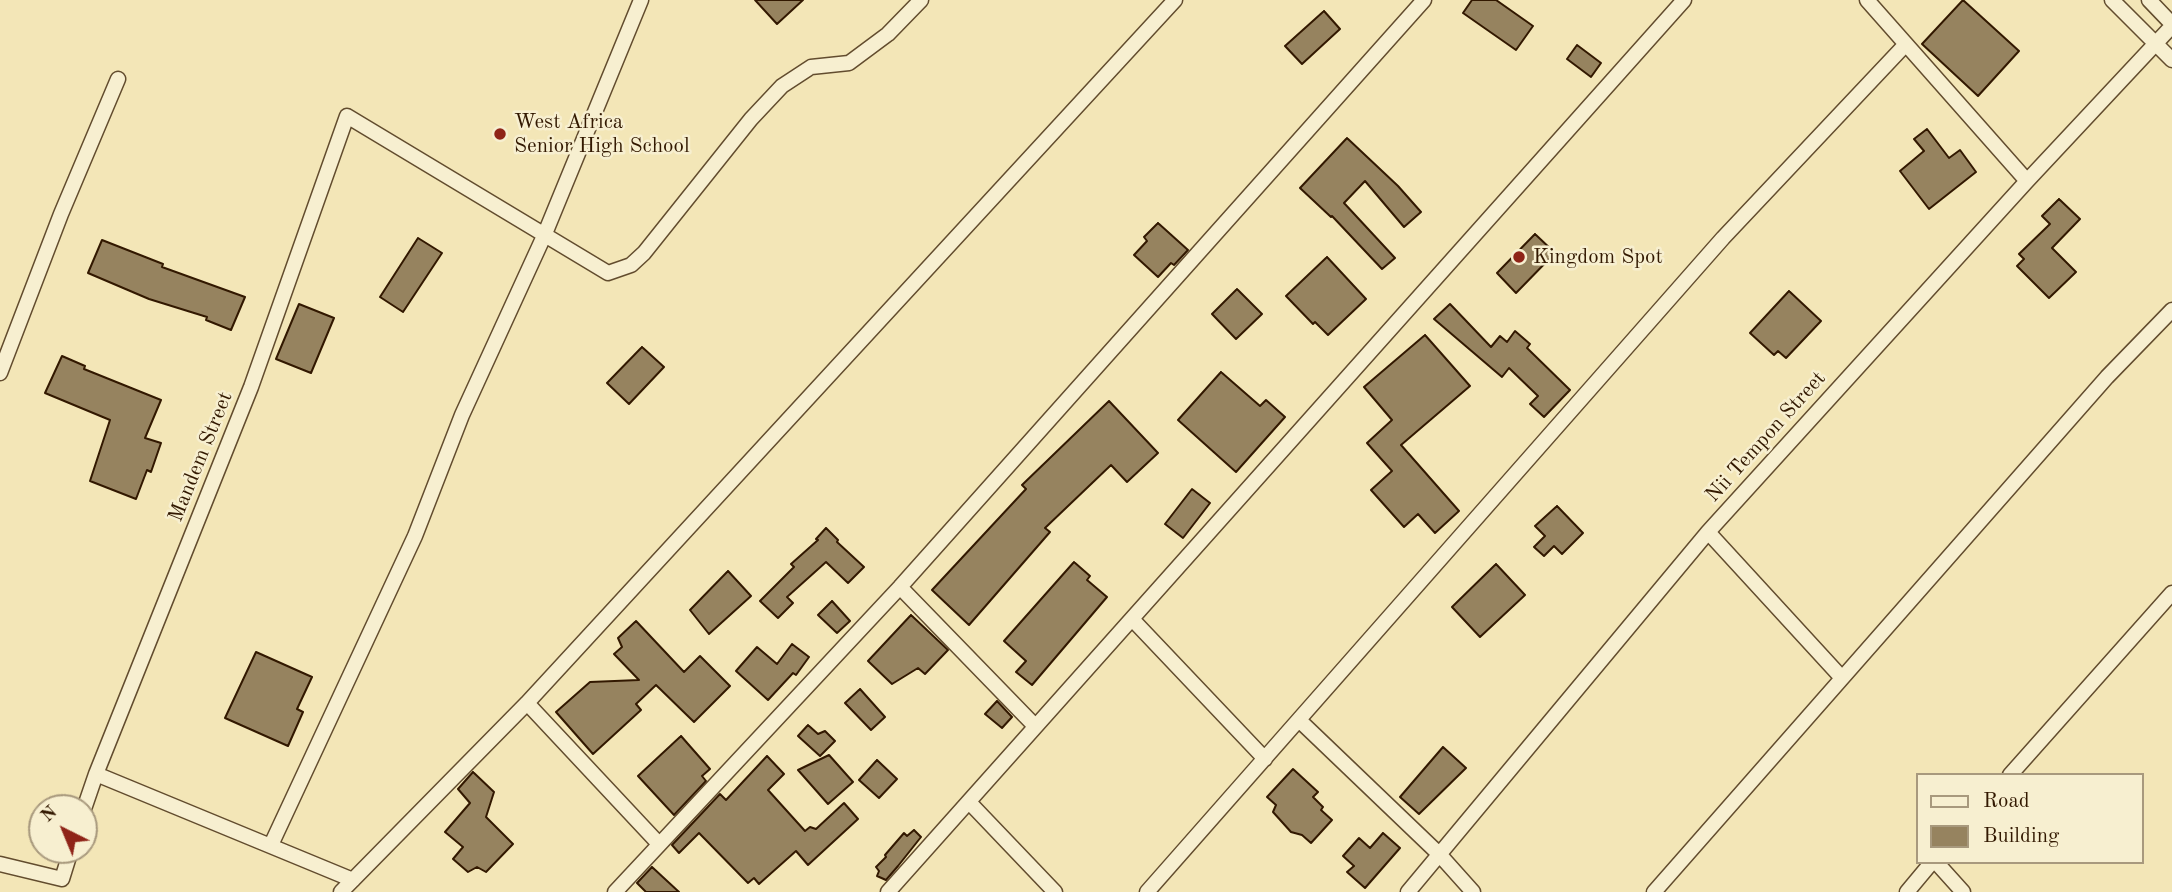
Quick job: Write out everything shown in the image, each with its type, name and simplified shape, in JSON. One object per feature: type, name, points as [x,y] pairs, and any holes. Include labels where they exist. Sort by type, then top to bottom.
[{"type":"street","points":[[271,845],[415,536],[462,415],[544,236],[641,0]]},
{"type":"street","points":[[544,236],[608,273],[631,265],[644,253],[751,119],[782,86],[811,67],[849,63],[888,34],[921,0]]},
{"type":"street","points":[[341,892],[527,703],[1175,0]]},
{"type":"street","points":[[615,892],[900,587],[1424,0]]},
{"type":"street","points":[[888,892],[1685,0]]},
{"type":"street","points":[[1867,0],[2027,181]]},
{"type":"street","points":[[2112,0],[2172,60]]},
{"type":"street","points":[[2149,0],[2172,25]]},
{"type":"street","name":"Nii Tempon Street","points":[[1408,892],[1708,532],[2172,25]]},
{"type":"street","points":[[1147,892],[1723,239],[1906,44]]},
{"type":"street","points":[[0,373],[61,214],[118,79]]},
{"type":"street","name":"Mandem Street","points":[[89,794],[251,387],[347,116],[544,236]]},
{"type":"street","points":[[1654,892],[2107,377],[2172,310]]},
{"type":"street","points":[[1708,532],[1842,678]]},
{"type":"street","points":[[900,587],[1035,726]]},
{"type":"street","points":[[2012,773],[2172,593]]},
{"type":"street","points":[[1133,620],[1265,759]]},
{"type":"street","points":[[527,703],[659,844]]},
{"type":"street","points":[[1299,720],[1439,854],[1474,892]]},
{"type":"street","points":[[96,774],[353,880]]},
{"type":"street","points":[[969,802],[1055,892]]},
{"type":"street","points":[[0,864],[62,878],[66,864]]},
{"type":"street","points":[[1907,892],[1932,864]]},
{"type":"street","points":[[1936,864],[1963,892]]},
{"type":"building","points":[[755,0],[803,0],[777,24]]},
{"type":"building","points":[[1472,0],[1496,0],[1533,26],[1516,50],[1463,13]]},
{"type":"building","points":[[1963,0],[2019,51],[1978,96],[1922,44]]},
{"type":"building","points":[[1324,11],[1340,29],[1302,64],[1285,46]]},
{"type":"building","points":[[1577,45],[1601,63],[1591,77],[1567,59]]},
{"type":"building","points":[[1927,129],[1949,158],[1960,150],[1976,172],[1929,209],[1900,171],[1924,151],[1914,139]]},
{"type":"building","points":[[1347,138],[1398,186],[1421,212],[1404,227],[1365,181],[1344,203],[1395,258],[1382,269],[1332,216],[1300,188]]},
{"type":"building","points":[[2059,199],[2080,219],[2052,248],[2076,272],[2049,298],[2017,266],[2024,259],[2019,254],[2050,224],[2042,216]]},
{"type":"building","points":[[1158,223],[1188,250],[1158,277],[1134,255],[1147,241],[1144,237]]},
{"type":"building","points":[[1535,234],[1555,253],[1516,293],[1497,273]]},
{"type":"building","points":[[418,238],[442,253],[403,312],[380,297]]},
{"type":"building","points":[[102,240],[163,264],[162,267],[245,297],[231,330],[206,320],[207,317],[149,299],[88,273]]},
{"type":"building","points":[[1327,257],[1366,299],[1328,335],[1315,322],[1313,324],[1286,296]]},
{"type":"building","points":[[1237,289],[1262,314],[1236,339],[1212,314]]},
{"type":"building","points":[[1789,291],[1821,321],[1786,358],[1778,351],[1774,355],[1750,333]]},
{"type":"building","points":[[299,304],[334,318],[311,373],[276,359]]},
{"type":"building","points":[[1450,304],[1491,347],[1500,336],[1507,342],[1515,331],[1530,344],[1527,348],[1570,390],[1544,417],[1530,404],[1538,396],[1509,368],[1502,377],[1434,319]]},
{"type":"building","points":[[1425,335],[1470,386],[1401,445],[1459,511],[1435,533],[1418,514],[1404,527],[1371,490],[1392,471],[1367,443],[1392,420],[1364,387]]},
{"type":"building","points":[[642,347],[664,367],[629,404],[607,383]]},
{"type":"building","points":[[62,356],[85,366],[84,369],[161,400],[145,438],[161,443],[151,472],[147,470],[136,499],[90,481],[110,420],[45,393]]},
{"type":"building","points":[[1221,372],[1260,406],[1266,400],[1285,417],[1236,472],[1178,420]]},
{"type":"building","points":[[1109,401],[1158,453],[1127,482],[1111,465],[1045,528],[1050,532],[969,625],[932,590],[1026,489],[1022,485]]},
{"type":"building","points":[[1192,489],[1210,503],[1183,538],[1165,524]]},
{"type":"building","points":[[1557,506],[1583,533],[1562,554],[1554,546],[1544,556],[1534,547],[1545,536],[1535,526]]},
{"type":"building","points":[[826,528],[864,567],[848,583],[826,562],[787,597],[793,603],[778,618],[760,601],[794,567],[791,564],[818,540],[816,539]]},
{"type":"building","points":[[1074,562],[1090,576],[1087,580],[1107,597],[1032,685],[1016,672],[1026,661],[1004,641]]},
{"type":"building","points":[[1496,564],[1525,595],[1480,637],[1452,607]]},
{"type":"building","points":[[728,571],[751,596],[709,634],[690,610]]},
{"type":"building","points":[[832,601],[850,621],[837,633],[818,615]]},
{"type":"building","points":[[911,615],[948,650],[925,674],[918,668],[892,684],[868,661]]},
{"type":"building","points":[[636,621],[684,672],[700,656],[730,686],[694,722],[656,685],[636,704],[641,710],[593,754],[556,712],[590,682],[639,680],[614,654],[622,647],[618,638]]},
{"type":"building","points":[[792,644],[809,657],[796,675],[793,673],[768,700],[736,671],[757,647],[777,664]]},
{"type":"building","points":[[256,652],[312,677],[297,709],[303,712],[288,746],[225,718]]},
{"type":"building","points":[[860,689],[885,717],[871,730],[845,703]]},
{"type":"building","points":[[997,701],[1012,717],[1002,728],[985,714]]},
{"type":"building","points":[[808,725],[818,734],[825,731],[835,741],[820,756],[798,736]]},
{"type":"building","points":[[681,736],[710,769],[702,776],[706,781],[674,815],[638,776]]},
{"type":"building","points":[[1443,747],[1466,768],[1419,814],[1400,797]]},
{"type":"building","points":[[829,755],[853,782],[828,804],[798,770]]},
{"type":"building","points":[[767,756],[784,774],[768,790],[805,831],[810,827],[816,829],[844,803],[858,819],[808,865],[796,851],[759,884],[754,878],[748,883],[699,833],[679,853],[672,845],[720,794],[726,800]]},
{"type":"building","points":[[877,760],[897,779],[879,798],[859,780]]},
{"type":"building","points":[[1293,769],[1318,792],[1313,797],[1323,807],[1321,810],[1332,820],[1311,843],[1302,835],[1291,832],[1273,812],[1276,805],[1267,797]]},
{"type":"building","points":[[473,772],[494,792],[486,817],[513,844],[486,872],[477,867],[468,872],[453,859],[463,847],[445,832],[470,803],[458,789]]},
{"type":"building","points":[[914,830],[921,837],[898,866],[886,880],[877,876],[879,871],[876,867],[885,855],[904,833],[907,836]]},
{"type":"building","points":[[1383,833],[1400,848],[1365,888],[1347,872],[1354,866],[1343,856],[1359,838],[1370,848]]},
{"type":"building","points":[[652,867],[679,892],[646,892],[637,883]]},
{"type":"place","name":"West Africa Senior High School","points":[[500,134]]},
{"type":"place","name":"Kingdom Spot","points":[[1519,257]]}]
